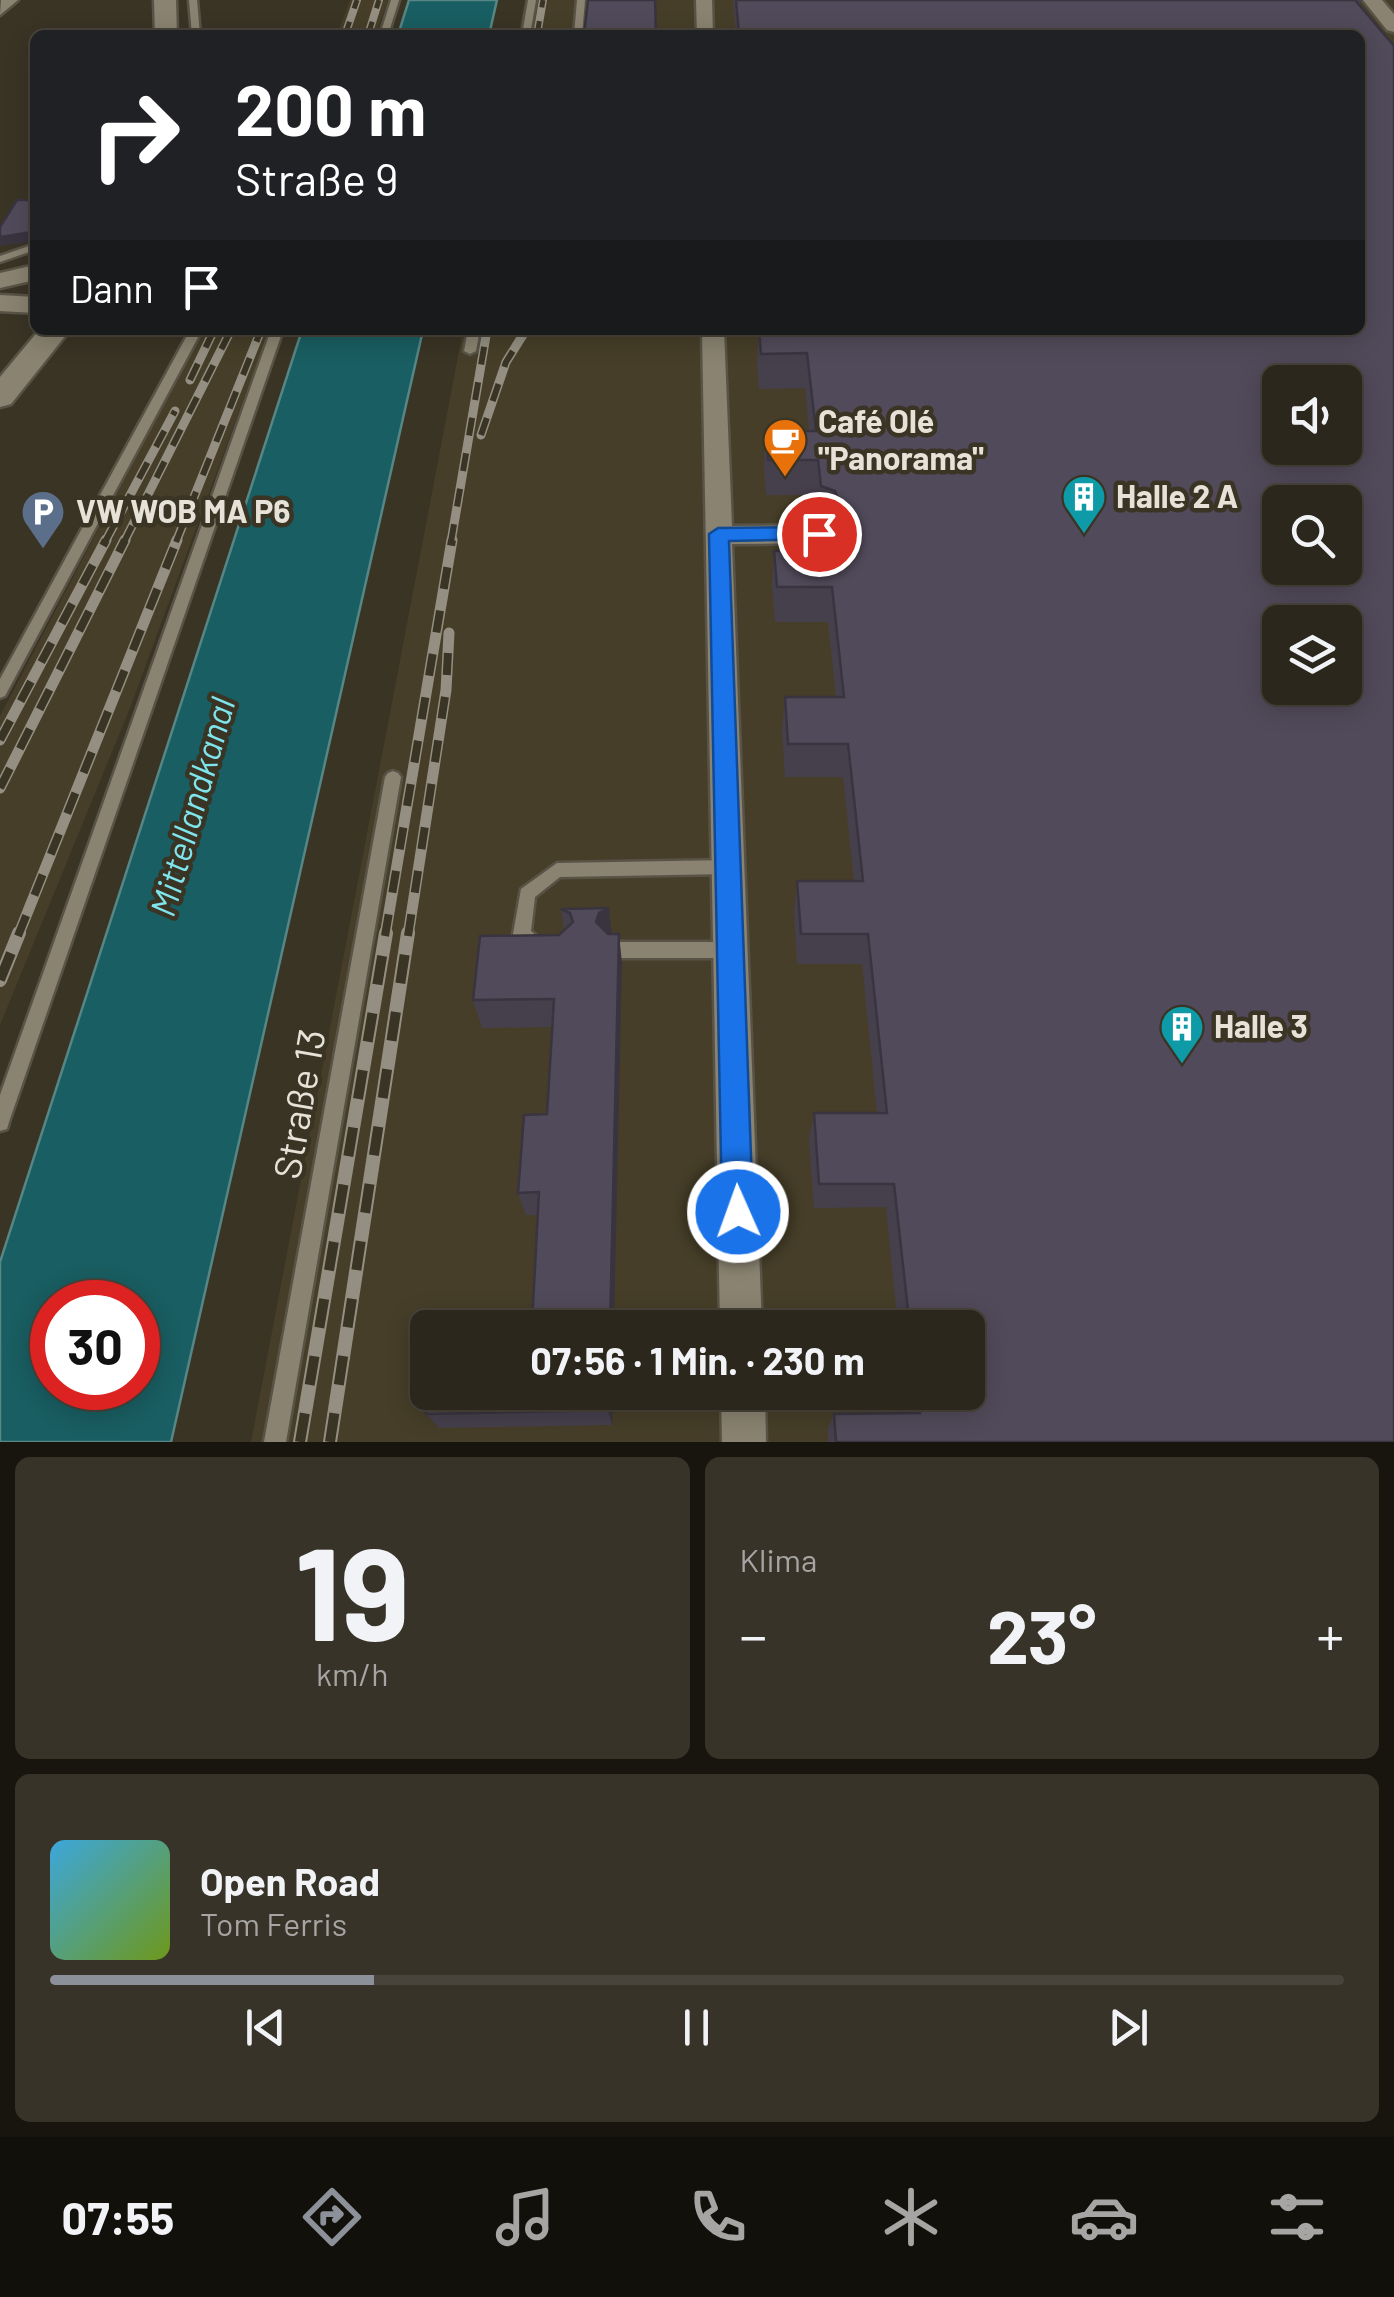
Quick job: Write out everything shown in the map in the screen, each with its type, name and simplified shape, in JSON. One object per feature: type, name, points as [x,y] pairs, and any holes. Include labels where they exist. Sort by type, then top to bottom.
[{"type":"main road","points":[[165,0],[166,30]]},
{"type":"main road","points":[[0,356],[30,316]]},
{"type":"main road","points":[[0,396],[51,335]]},
{"type":"street","points":[[0,10],[10,0]]},
{"type":"street","points":[[704,0],[705,30]]},
{"type":"street","points":[[1372,0],[1394,26]]},
{"type":"street","points":[[0,281],[30,273]]},
{"type":"street","points":[[0,290],[30,293]]},
{"type":"street","points":[[0,303],[30,308]]},
{"type":"street","points":[[713,335],[740,1310]]},
{"type":"street","points":[[718,534],[819,534]]},
{"type":"street","points":[[743,1410],[744,1442]]},
{"type":"lane","points":[[192,0],[195,30]]},
{"type":"lane","points":[[386,30],[395,0]]},
{"type":"lane","points":[[527,30],[532,0]]},
{"type":"lane","points":[[579,30],[582,0]]},
{"type":"lane","points":[[0,259],[30,249]]},
{"type":"lane","points":[[0,692],[193,335]]},
{"type":"lane","points":[[0,1122],[276,335]]},
{"type":"lane","points":[[470,351],[473,335]]},
{"type":"lane","name":"Straße 13","points":[[275,1442],[394,777]]},
{"type":"lane","points":[[554,950],[542,950],[522,934],[527,894],[557,870],[728,867]]},
{"type":"lane","points":[[612,950],[730,950]]},
{"type":"shaded area","points":[[350,0],[388,0],[378,30],[339,30]]},
{"type":"shaded area","points":[[525,0],[1394,0],[1394,1442],[251,1442],[462,335],[1365,335],[1365,30],[519,30]]},
{"type":"shaded area","points":[[200,335],[267,335],[130,708],[0,1025],[0,716]]},
{"type":"water","points":[[409,0],[497,0],[490,30],[400,30]]},
{"type":"water","name":"Mittellandkanal","points":[[300,335],[422,335],[171,1442],[0,1442],[0,1262]]},
{"type":"building","points":[[588,0],[655,0],[656,30],[585,30]]},
{"type":"building","name":"Halle 3","points":[[736,0],[1355,0],[1394,46],[1394,1442],[836,1442],[834,1414],[985,1410],[985,1310],[908,1310],[894,1184],[819,1184],[814,1113],[887,1113],[868,934],[801,934],[797,881],[863,881],[848,744],[788,744],[785,697],[844,697],[832,587],[777,587],[774,551],[829,551],[824,512],[839,501],[835,491],[821,486],[818,460],[768,460],[766,431],[816,431],[807,353],[761,354],[759,335],[1365,335],[1365,30],[739,30]]},
{"type":"building","points":[[17,200],[30,200],[30,232],[0,237],[0,227]]},
{"type":"building","points":[[609,908],[599,913],[596,922],[608,934],[619,934],[610,1310],[533,1310],[539,1192],[518,1193],[524,1115],[547,1114],[554,999],[473,1000],[480,936],[559,935],[573,922],[570,913],[561,909]]},
{"type":"building","points":[[426,1410],[608,1410],[426,1414]]},
{"type":"railway","points":[[347,30],[357,0]]},
{"type":"railway","points":[[370,30],[379,0]]},
{"type":"railway","points":[[538,30],[543,0]]},
{"type":"railway","points":[[190,380],[212,335]]},
{"type":"railway","points":[[124,542],[228,335]]},
{"type":"railway","points":[[176,542],[259,335]]},
{"type":"railway","points":[[451,542],[486,335]]},
{"type":"railway","points":[[481,435],[506,362],[523,335]]},
{"type":"railway","points":[[105,542],[175,411]]},
{"type":"railway","points":[[0,740],[106,540]]},
{"type":"railway","points":[[0,788],[125,540]]},
{"type":"railway","points":[[18,936],[177,540]]},
{"type":"railway","points":[[385,936],[452,540]]},
{"type":"railway","points":[[408,936],[446,690],[449,633]]},
{"type":"railway","points":[[0,980],[19,933]]},
{"type":"railway","points":[[300,1442],[386,933]]},
{"type":"railway","points":[[330,1442],[408,933]]},
{"type":"place","name":"Café Olé \"Panorama\"","points":[[785,478]]},
{"type":"place","name":"Halle 2 A","points":[[1084,535]]},
{"type":"place","name":"VW WOB MA P6","points":[[43,550]]},
{"type":"place","name":"Halle 3","points":[[1182,1065]]},
{"type":"route","points":[[738,1212],[718,534],[819,534]]}]
